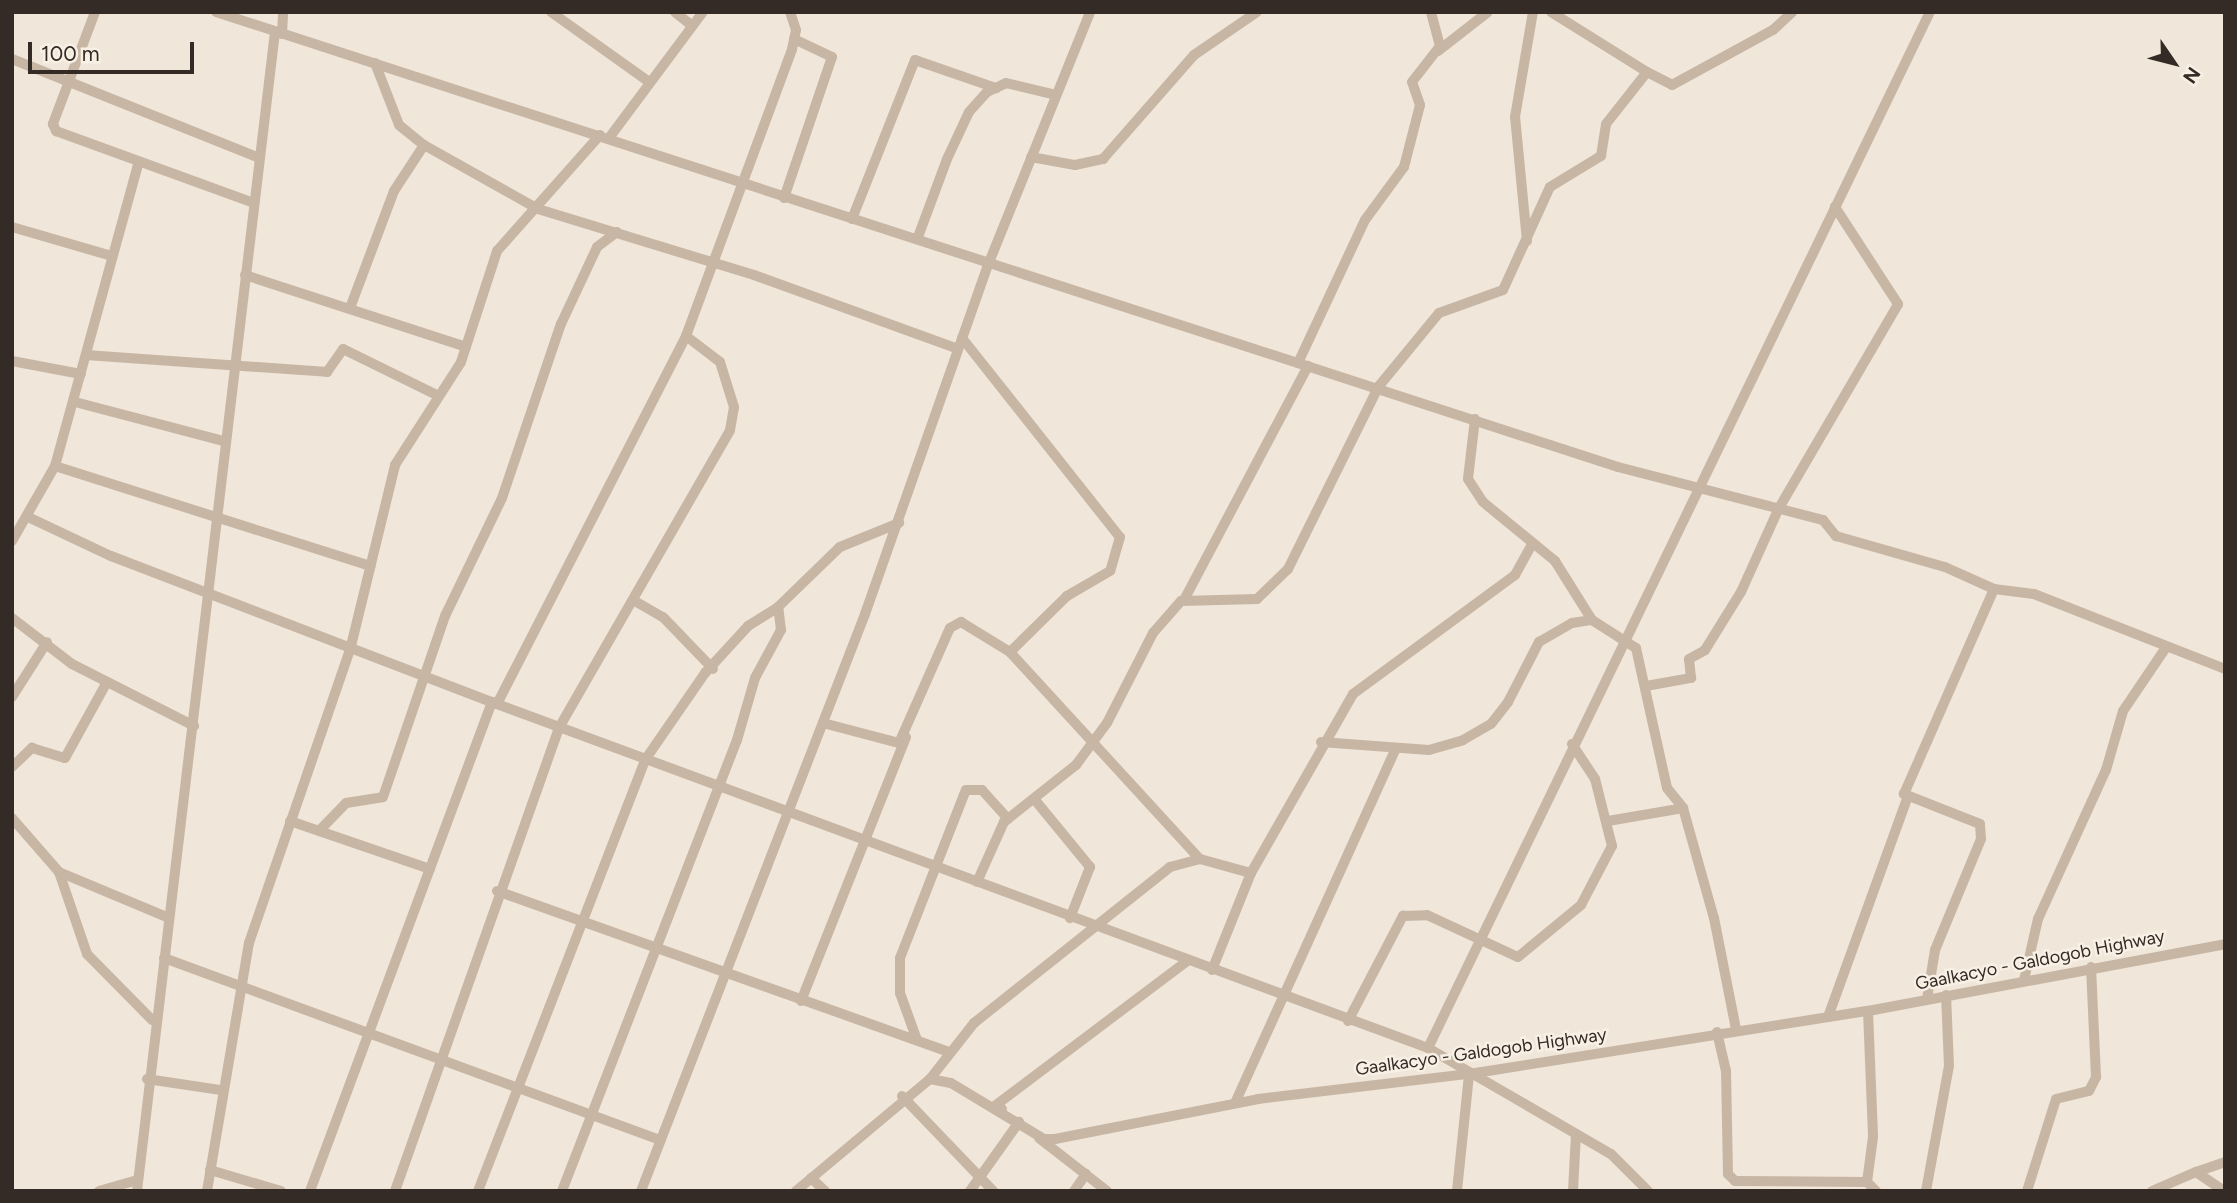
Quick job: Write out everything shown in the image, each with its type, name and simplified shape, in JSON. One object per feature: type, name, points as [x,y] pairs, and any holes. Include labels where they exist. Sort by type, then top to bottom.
[{"type":"street","points":[[95,12],[53,124],[56,131],[254,203]]},
{"type":"street","points":[[216,12],[605,136],[784,198],[990,260],[1475,419],[1697,487],[1823,520],[1836,536],[1945,567],[1994,589],[2034,594],[2225,669]]},
{"type":"street","points":[[551,12],[649,82]]},
{"type":"street","points":[[675,12],[692,26]]},
{"type":"street","points":[[207,1191],[239,983],[289,821],[351,646],[395,465],[466,347],[487,268],[605,136],[703,12]]},
{"type":"street","points":[[310,1191],[494,703],[686,336],[738,182],[794,39],[790,12]]},
{"type":"street","points":[[641,1191],[727,977],[899,523],[990,260],[1090,12]]},
{"type":"street","points":[[1031,157],[1075,165],[1103,159],[1194,55],[1257,12]]},
{"type":"street","points":[[1431,12],[1441,32],[1438,51]]},
{"type":"street","points":[[977,882],[1007,818],[1035,800],[1095,740],[1153,633],[1184,600],[1303,364],[1365,220],[1404,167],[1420,105],[1412,82],[1438,51],[1488,12]]},
{"type":"street","points":[[1527,242],[1515,117],[1533,12]]},
{"type":"street","points":[[1551,12],[1672,85],[1773,30],[1792,12]]},
{"type":"street","points":[[1428,1048],[1622,637],[1930,12]]},
{"type":"street","points":[[99,1191],[137,1185],[152,1020],[164,958],[194,726],[234,360],[278,33],[285,14]]},
{"type":"street","points":[[784,198],[832,57],[794,39]]},
{"type":"street","points":[[12,59],[260,158]]},
{"type":"street","points":[[852,219],[915,60],[996,88]]},
{"type":"street","points":[[375,63],[399,125],[424,145],[538,209],[617,232],[960,344],[1120,537],[1110,571],[1067,596],[1010,652]]},
{"type":"street","points":[[1184,600],[1266,594],[1288,569],[1379,386],[1439,313],[1503,290],[1550,187],[1601,156],[1606,124],[1647,72]]},
{"type":"street","points":[[918,237],[969,112],[996,88],[1006,83],[1056,95]]},
{"type":"street","points":[[350,308],[394,191],[424,145]]},
{"type":"street","points":[[12,541],[54,466],[75,402],[139,162]]},
{"type":"street","points":[[1646,686],[1690,678],[1689,659],[1705,650],[1741,592],[1779,508],[1898,304],[1835,206]]},
{"type":"street","points":[[12,227],[112,256]]},
{"type":"street","points":[[319,831],[345,803],[383,797],[445,616],[502,498],[561,324],[597,247],[617,232]]},
{"type":"street","points":[[245,275],[466,347]]},
{"type":"street","points":[[395,1191],[443,1059],[497,891],[560,726],[633,600],[687,514],[734,417],[720,362],[686,336]]},
{"type":"street","points":[[86,355],[234,360],[327,372],[343,349],[437,395]]},
{"type":"street","points":[[12,361],[81,374]]},
{"type":"street","points":[[75,402],[224,441]]},
{"type":"street","points":[[1475,419],[1468,479],[1531,546],[1555,561],[1592,620],[1636,648],[1667,788],[1683,808],[1737,1029]]},
{"type":"street","points":[[54,466],[216,519],[252,525],[371,566]]},
{"type":"street","points":[[27,517],[209,594],[425,674],[494,703],[1099,929],[1281,993],[1348,1021],[1428,1048],[1611,1154],[1647,1191]]},
{"type":"street","points":[[478,1191],[645,760],[713,668],[748,626],[778,607],[840,547],[899,523]]},
{"type":"street","points":[[1212,970],[1251,873],[1321,742],[1369,679],[1515,575],[1531,546]]},
{"type":"street","points":[[1828,1017],[1908,796],[1917,758],[1994,589]]},
{"type":"street","points":[[633,600],[663,617],[713,668]]},
{"type":"street","points":[[562,1191],[716,785],[781,630],[778,607]]},
{"type":"street","points":[[12,618],[107,682],[194,726]]},
{"type":"street","points":[[1321,742],[1395,750],[1429,750],[1491,724],[1539,642],[1572,623],[1592,620]]},
{"type":"street","points":[[801,1001],[906,736],[956,622],[1010,652],[1095,740],[1200,859]]},
{"type":"street","points":[[12,697],[47,642]]},
{"type":"street","points":[[2024,980],[2038,919],[2106,770],[2123,711],[2167,646]]},
{"type":"street","points":[[12,767],[32,748],[65,758],[107,682]]},
{"type":"street","points":[[823,723],[890,744],[906,736]]},
{"type":"street","points":[[1348,1021],[1404,916],[1427,915],[1480,937],[1518,957],[1536,947],[1581,905],[1612,846],[1608,821],[1595,779],[1572,744]]},
{"type":"street","points":[[1235,1103],[1281,993],[1395,750]]},
{"type":"street","points":[[917,1040],[898,974],[936,866],[970,786],[1007,818]]},
{"type":"street","points":[[1908,796],[1980,824],[1981,839],[1935,950],[1927,999]]},
{"type":"street","points":[[1035,800],[1090,867],[1070,918]]},
{"type":"street","points":[[1608,821],[1683,808]]},
{"type":"street","points":[[12,818],[59,872],[87,954],[152,1020]]},
{"type":"street","points":[[289,821],[430,869]]},
{"type":"street","points":[[796,1191],[902,1096],[930,1079],[948,1052],[998,1003],[1099,929],[1170,867],[1200,859],[1251,873]]},
{"type":"street","points":[[59,872],[169,918]]},
{"type":"street","points":[[497,891],[727,977],[948,1052]]},
{"type":"street","name":"Gaalkacyo - Galdogob Highway","points":[[930,1079],[996,1105],[1044,1139],[1235,1103],[1469,1074],[1717,1032],[1868,1011],[2091,967],[2225,944]]},
{"type":"street","points":[[164,958],[239,983],[660,1140]]},
{"type":"street","points":[[1107,1191],[996,1105],[1188,961]]},
{"type":"street","points":[[2027,1191],[2056,1099],[2089,1091],[2096,1077],[2091,967]]},
{"type":"street","points":[[1926,1191],[1949,1066],[1946,995]]},
{"type":"street","points":[[1867,1182],[1873,1137],[1868,1011]]},
{"type":"street","points":[[1717,1032],[1727,1082],[1728,1174],[1744,1184],[1850,1186],[1867,1182]]},
{"type":"street","points":[[1457,1191],[1469,1074]]},
{"type":"street","points":[[147,1079],[221,1090]]},
{"type":"street","points":[[902,1096],[993,1191]]},
{"type":"street","points":[[971,1191],[1019,1122]]},
{"type":"street","points":[[1573,1191],[1576,1134]]},
{"type":"street","points":[[2152,1191],[2225,1162]]},
{"type":"street","points":[[210,1170],[281,1191]]},
{"type":"street","points":[[2196,1172],[2224,1191]]},
{"type":"street","points":[[1074,1191],[1086,1174]]},
{"type":"street","points":[[811,1178],[825,1191]]},
{"type":"street","points":[[1867,1182],[1876,1191]]}]
